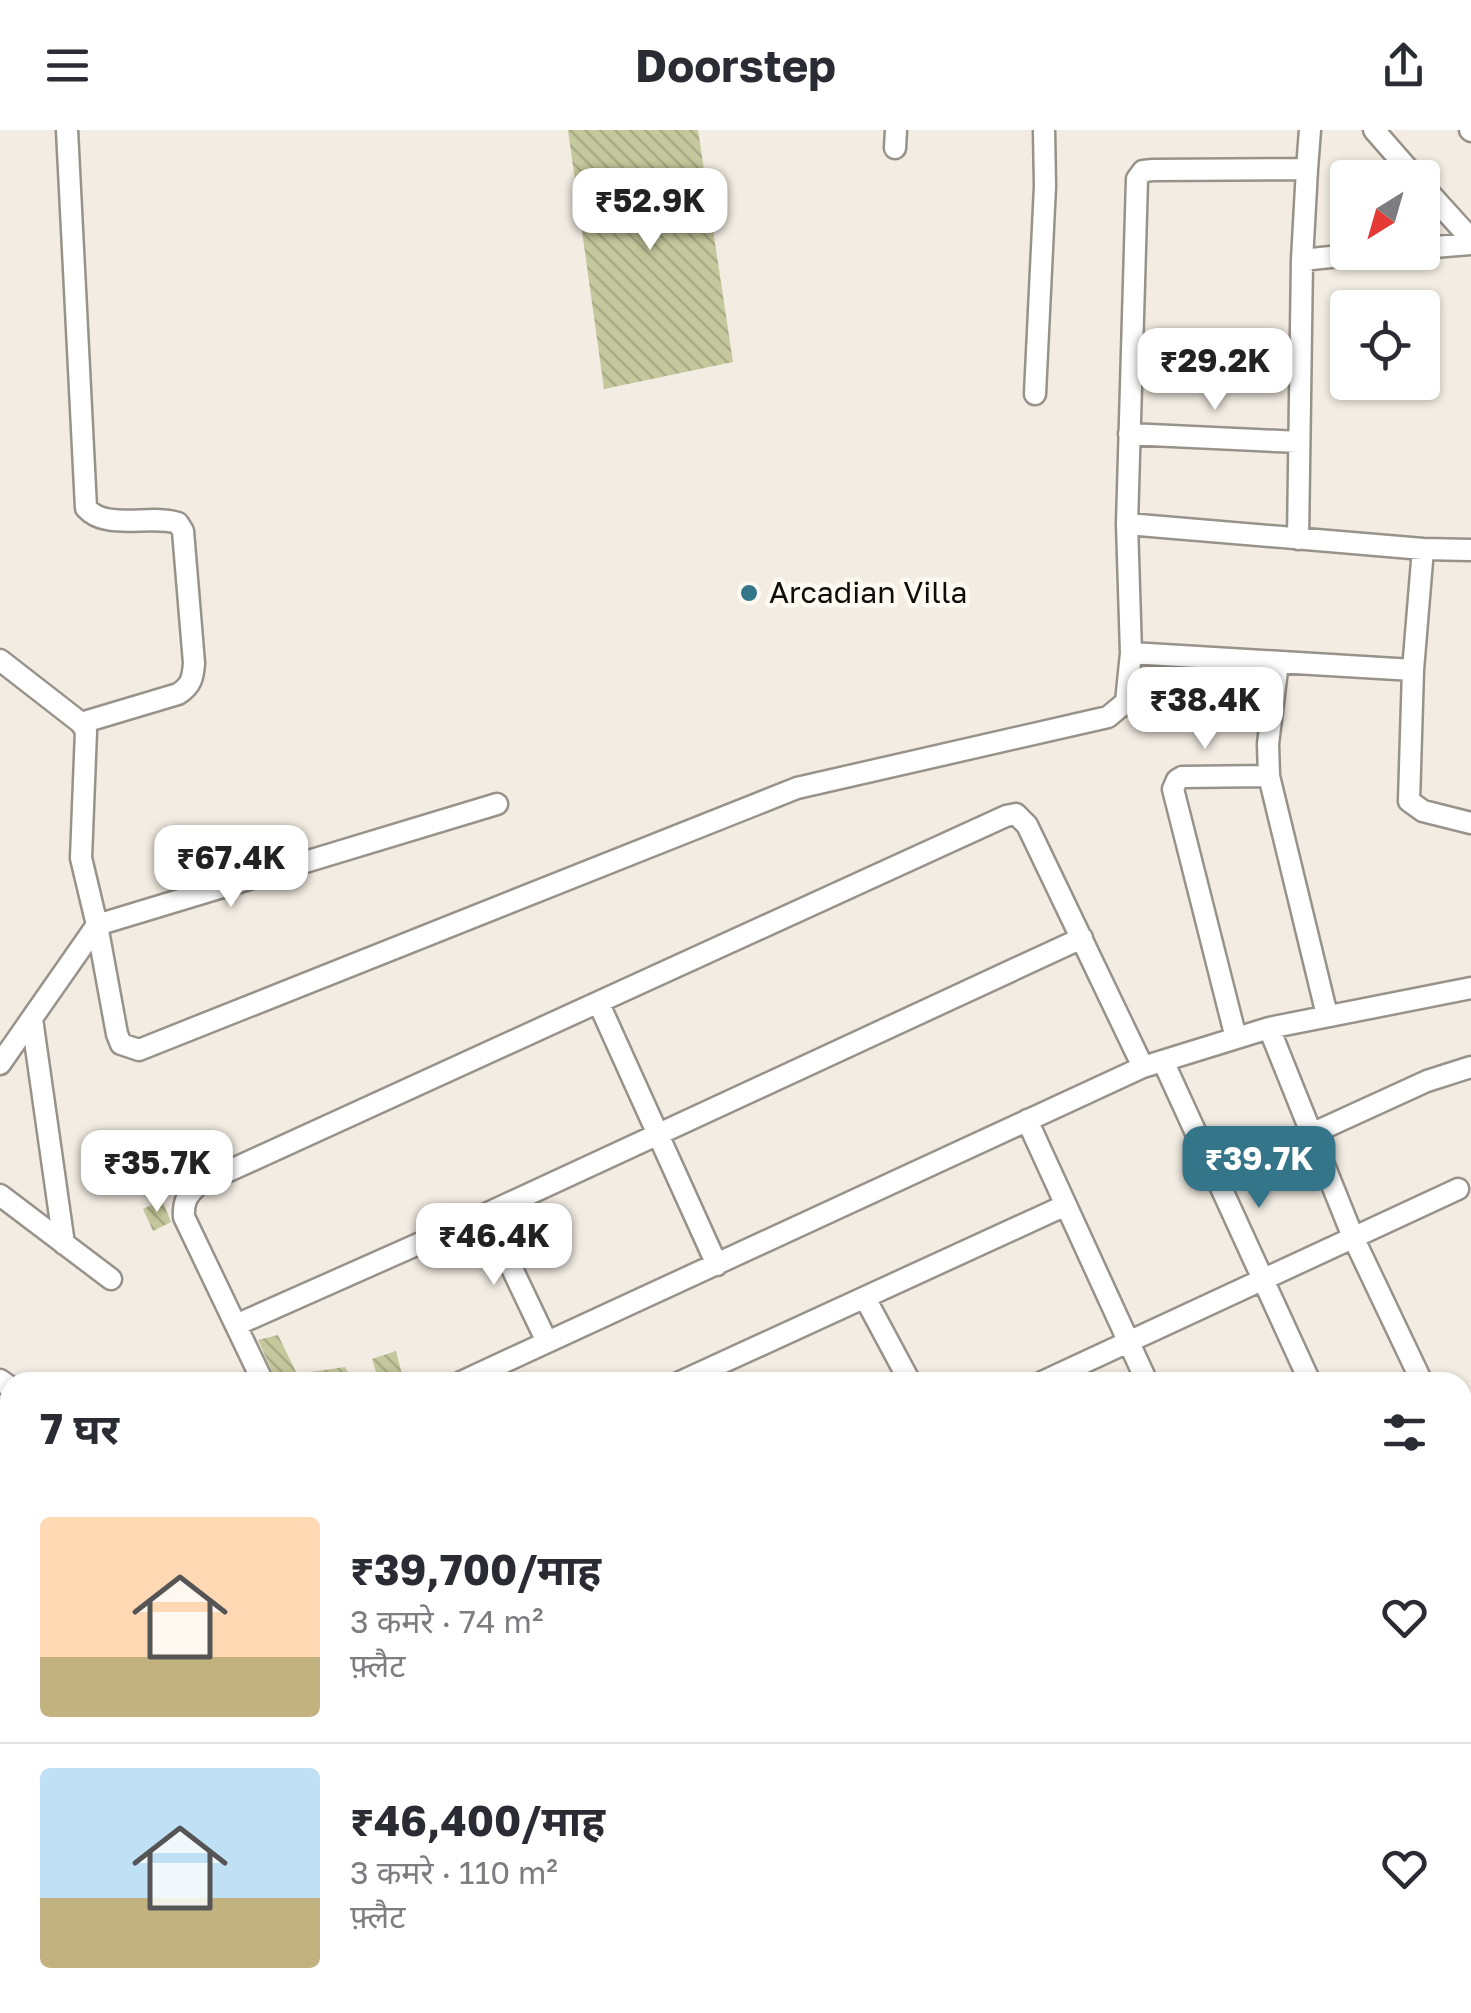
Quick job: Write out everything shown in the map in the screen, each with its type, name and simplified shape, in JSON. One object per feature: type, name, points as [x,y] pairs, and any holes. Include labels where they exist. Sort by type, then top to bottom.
[{"type":"street","points":[[68,130],[86,508],[101,519],[178,524],[182,531],[194,663],[194,677],[178,694],[81,723]]},
{"type":"street","points":[[1035,394],[1044,130]]},
{"type":"street","points":[[1298,539],[1302,260],[1310,130]]},
{"type":"street","points":[[1374,130],[1400,160]]},
{"type":"street","points":[[0,660],[81,723],[87,738],[81,858],[117,1034],[122,1044],[139,1050],[796,788],[1108,717],[1126,702],[1130,653],[1127,524],[1138,178],[1153,170],[1307,168]]},
{"type":"street","points":[[1440,206],[1471,242]]},
{"type":"street","points":[[1440,246],[1471,242]]},
{"type":"street","points":[[1302,260],[1330,257]]},
{"type":"street","points":[[1129,434],[1300,442]]},
{"type":"street","points":[[1127,524],[1471,550]]},
{"type":"street","points":[[1423,549],[1409,801],[1423,811],[1471,823]]},
{"type":"street","points":[[1130,653],[1414,670]]},
{"type":"street","points":[[1278,662],[1268,776],[1327,1015]]},
{"type":"street","points":[[1236,1038],[1173,784],[1182,777],[1268,776]]},
{"type":"street","points":[[0,1064],[97,924],[497,804]]},
{"type":"street","points":[[259,1372],[184,1217],[183,1206],[198,1185],[1016,814],[1027,825],[1082,938],[1153,1064],[1263,1279],[1305,1372]]},
{"type":"street","points":[[236,1325],[486,1214],[1082,938]]},
{"type":"street","points":[[487,1372],[1153,1064],[1269,1028],[1471,988]]},
{"type":"street","points":[[599,1004],[717,1264]]},
{"type":"street","points":[[32,1019],[64,1244]]},
{"type":"street","points":[[1269,1028],[1353,1237],[1417,1372]]},
{"type":"street","points":[[1312,1134],[1428,1081],[1471,1067]]},
{"type":"street","points":[[1027,1120],[1143,1372]]},
{"type":"street","points":[[1065,1372],[1458,1189]]},
{"type":"street","points":[[0,1195],[111,1279]]},
{"type":"street","points":[[702,1372],[1066,1205]]},
{"type":"street","points":[[486,1214],[546,1342]]},
{"type":"street","points":[[865,1298],[905,1372]]},
{"type":"building","points":[[568,130],[698,130],[733,362],[604,389]]},
{"type":"building","points":[[162,1200],[171,1222],[153,1231],[143,1209]]},
{"type":"building","points":[[278,1335],[296,1372],[272,1372],[258,1340]]},
{"type":"building","points":[[396,1351],[401,1372],[376,1372],[372,1359]]},
{"type":"building","points":[[345,1367],[348,1372],[311,1372]]},
{"type":"place","name":"Arcadian Villa","points":[[749,593]]}]
